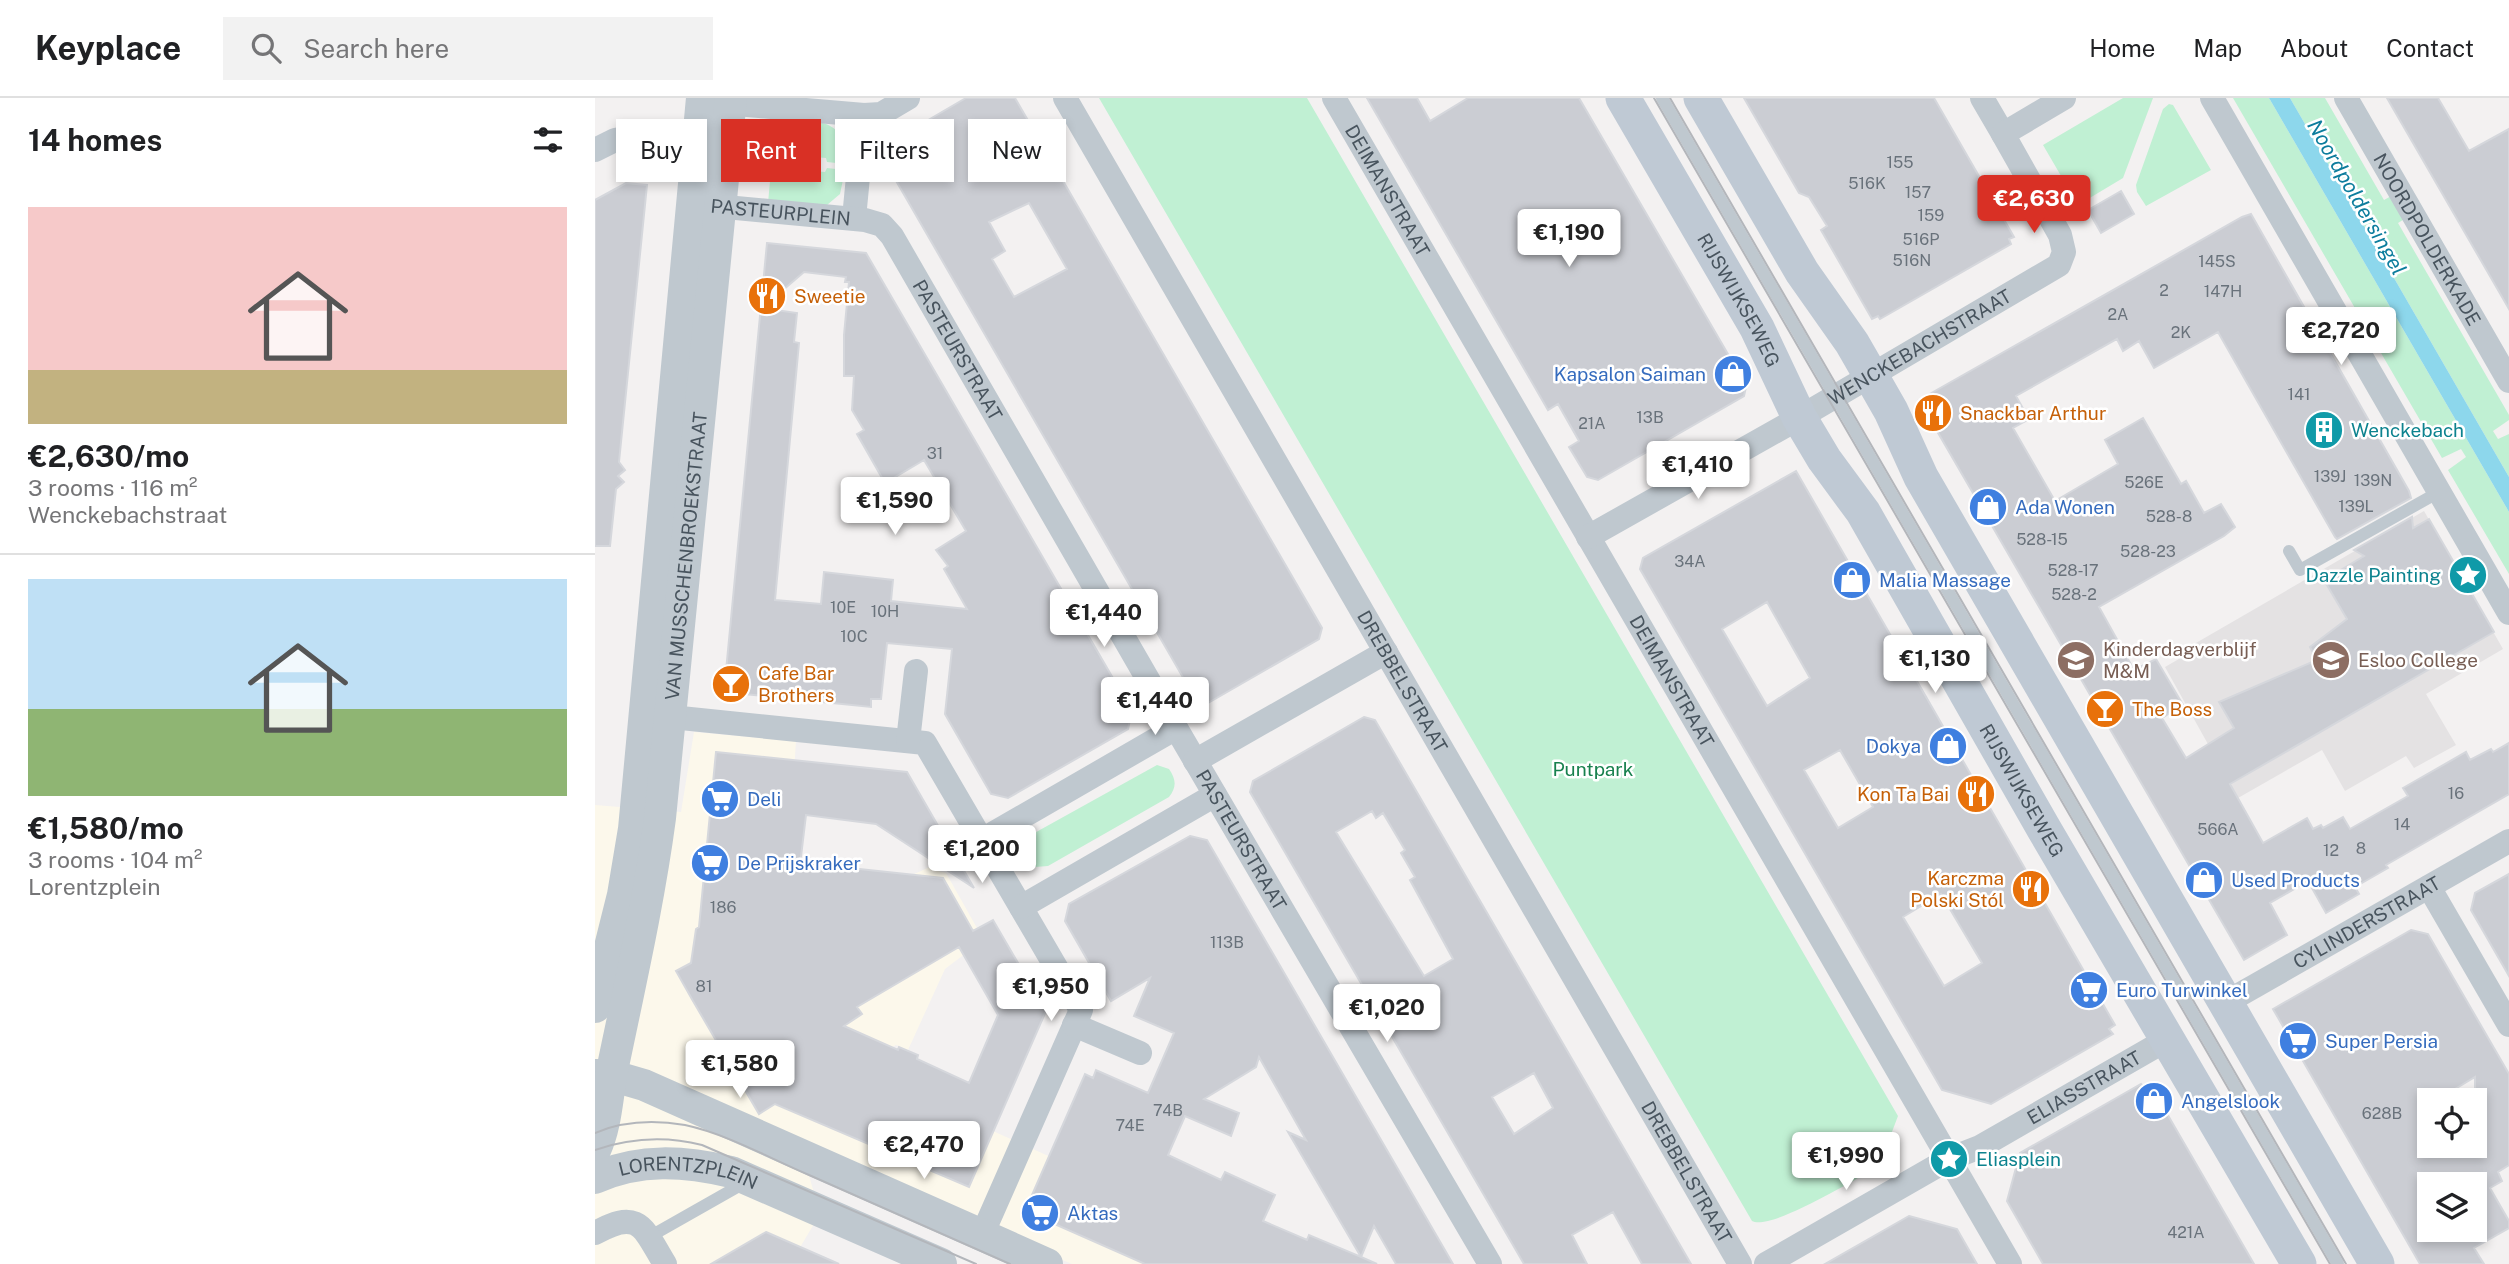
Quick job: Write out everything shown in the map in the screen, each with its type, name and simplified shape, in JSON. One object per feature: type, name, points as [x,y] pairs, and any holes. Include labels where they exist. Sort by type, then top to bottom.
[{"type":"main road","name":"RIJSWIJKSEWEG","points":[[1623,98],[1757,328],[1799,417],[1824,459],[1863,512],[2044,829],[2158,1045],[2299,1264]]},
{"type":"main road","points":[[1701,98],[1808,283],[1852,343],[1891,411],[1916,469],[2377,1264]]},
{"type":"street","points":[[716,100],[864,116],[881,114],[908,98]]},
{"type":"street","name":"DREBBELSTRAAT","points":[[1065,98],[1740,1264]]},
{"type":"street","name":"DEIMANSTRAAT","points":[[1334,98],[2010,1264]]},
{"type":"street","points":[[1982,98],[2003,134],[2064,98]]},
{"type":"street","points":[[2212,98],[2509,613]]},
{"type":"street","name":"NOORDPOLDERKADE","points":[[2346,98],[2509,381]]},
{"type":"street","name":"VAN MUSSCHENBROEKSTRAAT","points":[[606,1005],[634,829],[707,205],[716,100]]},
{"type":"street","name":"PASTEURPLEIN","points":[[707,205],[854,218],[864,116]]},
{"type":"street","name":"WENCKEBACHSTRAAT","points":[[1588,537],[2056,268],[2062,261],[2064,248],[2057,229],[2003,134]]},
{"type":"street","points":[[595,150],[615,139],[625,138],[712,145]]},
{"type":"street","name":"VAN MUSSCHENBROEKSTRAAT","points":[[606,1005],[658,833],[685,719],[707,205]]},
{"type":"street","name":"PASTEURSTRAAT","points":[[854,218],[877,223],[885,228],[895,241],[1195,761],[1490,1264]]},
{"type":"street","points":[[1195,761],[1386,652]]},
{"type":"street","points":[[908,741],[916,671]]},
{"type":"street","points":[[685,719],[925,743],[1081,1010],[982,1235]]},
{"type":"street","points":[[982,840],[1176,728]]},
{"type":"street","points":[[1021,907],[1215,795]]},
{"type":"street","name":"CYLINDERSTRAAT","points":[[2225,1003],[2509,841]]},
{"type":"street","points":[[2429,887],[2509,1025]]},
{"type":"street","name":"LORENTZPLEIN","points":[[595,1150],[603,1129],[606,1005]]},
{"type":"street","points":[[1074,1025],[1140,1053]]},
{"type":"street","name":"ELIASSTRAAT","points":[[1949,1158],[1976,1149],[2158,1045]]},
{"type":"street","points":[[603,1075],[645,1085],[1047,1264]]},
{"type":"street","points":[[1766,1264],[1949,1158]]},
{"type":"street","name":"LORENTZPLEIN","points":[[595,1178],[625,1167],[657,1163],[709,1167],[750,1180]]},
{"type":"street","points":[[750,1180],[941,1264]]},
{"type":"street","points":[[595,1233],[614,1223],[627,1221],[642,1227],[665,1264]]},
{"type":"lane","name":"RIJSWIJKSEWEG","points":[[1662,98],[2338,1264]]},
{"type":"lane","points":[[2289,551],[2300,570],[2439,492]]},
{"type":"lane","name":"LORENTZPLEIN","points":[[649,1237],[750,1180]]},
{"type":"shaded area","name":"Esloo College","points":[[2424,511],[2503,649],[2426,694],[2456,745],[2414,768],[2406,756],[2345,791],[2322,750],[2238,798],[2165,667],[2191,652],[2189,647]]},
{"type":"shaded area","points":[[694,732],[796,741],[788,867],[899,881],[934,865],[938,871],[946,873],[977,928],[966,953],[945,969],[908,1050],[896,1045],[892,1047],[842,1026],[825,1056],[1290,1264],[1072,1264],[802,1151],[820,1214],[790,1264],[595,1264],[595,805],[681,812]]},
{"type":"green space","name":"Puntpark","points":[[1099,98],[1307,98],[1898,1116],[1879,1166],[1874,1164],[1870,1171],[1792,1212],[1775,1219],[1752,1221]]},
{"type":"green space","points":[[2123,98],[2153,98],[2123,178],[2078,205],[2043,145]]},
{"type":"green space","points":[[2233,98],[2269,98],[2509,512],[2509,574],[2448,470],[2466,457],[2461,449],[2442,458]]},
{"type":"green space","points":[[2290,98],[2325,98],[2384,200],[2393,195],[2406,218],[2398,223],[2509,415],[2509,420],[2493,431],[2498,439],[2509,434],[2509,477]]},
{"type":"green space","points":[[2169,104],[2173,105],[2211,170],[2146,206],[2137,192],[2136,185],[2163,109]]},
{"type":"green space","points":[[776,116],[799,119],[776,119]]},
{"type":"green space","points":[[821,123],[835,129],[835,163],[827,162],[826,158],[821,158]]},
{"type":"green space","points":[[827,168],[835,169],[835,182],[842,182],[840,194],[827,205],[768,203],[770,182],[821,182],[821,172],[825,172]]},
{"type":"green space","points":[[1157,765],[1169,769],[1173,776],[1175,783],[1169,797],[1048,866],[1035,867],[1025,859],[1023,847],[1029,836]]},
{"type":"water","points":[[2269,98],[2290,98],[2509,477],[2509,512]]},
{"type":"building","points":[[966,98],[1015,98],[1027,119],[968,119],[968,182],[1064,182],[1322,628],[1319,639],[1208,703],[1196,700],[897,182],[954,182],[954,119],[930,119]],"holes":[[[1029,203],[1067,269],[1014,297],[992,259],[1005,251],[989,222]]]},
{"type":"building","points":[[1367,98],[1417,98],[1430,121],[1468,98],[1579,98],[1732,361],[1746,387],[1744,396],[1598,480],[1587,477],[1569,447],[1579,441],[1558,404],[1548,410]]},
{"type":"building","points":[[1744,98],[1934,98],[2014,237],[2009,239],[2011,244],[1880,319],[1878,316],[1872,319],[1821,230],[1827,226],[1809,197],[1799,193]]},
{"type":"building","points":[[2387,98],[2438,98],[2469,151],[2509,129],[2509,309]]},
{"type":"building","points":[[626,183],[647,185],[619,462],[625,470],[618,476],[624,482],[616,489],[610,546],[595,546],[595,200]]},
{"type":"building","points":[[2121,191],[2134,214],[2101,233],[2088,210]]},
{"type":"building","points":[[2251,214],[2411,498],[2337,539],[2218,332],[2154,368],[2139,341],[2123,351],[2117,339],[2016,396],[2029,419],[2013,428],[2055,501],[2118,464],[2105,440],[2143,418],[2181,484],[2186,481],[2204,513],[2221,504],[2235,527],[2224,536],[2099,607],[2134,670],[2156,659],[2183,705],[2162,718],[2186,758],[2234,728],[2219,702],[2317,660],[2310,647],[2347,619],[2324,580],[2364,556],[2354,550],[2412,517],[2413,528],[2429,519],[2494,632],[2230,784],[2263,843],[2307,818],[2313,829],[2321,825],[2323,828],[2343,817],[2350,829],[2408,796],[2403,788],[2466,752],[2470,760],[2509,743],[2509,794],[2386,865],[2388,868],[2355,887],[2359,894],[2326,913],[2308,881],[2270,903],[2287,935],[2244,960],[1919,400]]},
{"type":"building","points":[[767,243],[866,253],[1132,711],[1128,729],[1008,798],[991,794],[945,714],[952,649],[887,643],[881,699],[871,699],[871,707],[724,692]],"holes":[[[804,272],[846,277],[845,282],[849,282],[844,335],[844,376],[854,376],[852,410],[864,430],[857,434],[885,483],[924,460],[966,531],[936,550],[948,566],[944,569],[967,609],[891,601],[893,580],[824,572],[821,604],[775,600],[799,343],[794,342],[797,313],[762,308]]]},
{"type":"building","points":[[1796,471],[2115,1025],[2109,1029],[2113,1034],[1991,1104],[1942,1090],[1640,569],[1643,558]],"holes":[[[1767,602],[1810,678],[1767,706],[1722,629]],[[1840,750],[1873,807],[1838,828],[1804,770]],[[1941,894],[1982,963],[1944,986],[1903,917]]]},
{"type":"building","points":[[1364,717],[1375,720],[1691,1264],[1642,1264],[1613,1212],[1572,1235],[1587,1264],[1524,1264],[1250,792],[1253,781]],"holes":[[[1372,811],[1376,818],[1383,813],[1405,850],[1401,853],[1415,877],[1410,880],[1453,959],[1424,976],[1336,832]],[[1534,1073],[1553,1108],[1514,1134],[1492,1097]]]},
{"type":"building","points":[[716,752],[907,772],[974,888],[876,824],[806,815],[800,865],[943,878],[973,931],[993,920],[1046,1011],[969,1187],[775,1104],[759,1114],[676,971],[691,963],[696,929],[699,927]],"holes":[[[959,947],[998,1015],[969,1083],[917,1059],[918,1055],[899,1047],[898,1050],[844,1026],[862,1014],[857,1007]]]},
{"type":"building","points":[[1190,836],[1207,840],[1453,1264],[1396,1264],[1374,1226],[1361,1257],[1377,1264],[1145,1264],[1025,1211],[1085,1074],[1093,1078],[1096,1070],[1148,1093],[1174,1033],[1134,1016],[1150,978],[1111,1001],[1065,921],[1069,904]],"holes":[[[1259,1057],[1306,1140],[1288,1132],[1361,1257],[1309,1235],[1307,1240],[1263,1221],[1275,1195],[1225,1172],[1221,1180],[1168,1155],[1185,1116],[1231,1136],[1239,1113],[1204,1099],[1256,1067]]]},
{"type":"building","points":[[2509,874],[2509,976],[2471,910],[2475,893]]},
{"type":"building","points":[[2411,930],[2428,934],[2509,1074],[2509,1165],[2498,1172],[2502,1181],[2490,1188],[2509,1221],[2509,1228],[2487,1241],[2487,1172],[2417,1172],[2417,1242],[2484,1242],[2474,1248],[2484,1264],[2420,1264],[2273,1009]]},
{"type":"building","points":[[2141,1084],[2145,1088],[2151,1086],[2254,1264],[2043,1264],[2007,1201],[2020,1153]]},
{"type":"building","points":[[1909,1216],[1957,1229],[1977,1264],[1825,1264]]},
{"type":"building","points":[[766,1232],[782,1239],[839,1264],[711,1264]]},
{"type":"tram line","points":[[1654,98],[2330,1264]]},
{"type":"tram line","points":[[1670,98],[2346,1264]]},
{"type":"tram line","points":[[595,1133],[617,1126],[651,1122],[674,1123],[701,1129],[748,1147],[1010,1264]]},
{"type":"tram line","points":[[595,1150],[648,1140],[675,1140],[702,1145],[976,1264]]},
{"type":"place","name":"Sweetie","points":[[767,296]]},
{"type":"place","name":"Kapsalon Saiman","points":[[1733,374]]},
{"type":"place","name":"Snackbar Arthur","points":[[1933,413]]},
{"type":"place","name":"Wenckebach","points":[[2324,430]]},
{"type":"place","name":"Ada Wonen","points":[[1988,507]]},
{"type":"place","name":"Dazzle Painting","points":[[2468,575]]},
{"type":"place","name":"Malia Massage","points":[[1852,580]]},
{"type":"place","name":"Kinderdagverblijf M&M","points":[[2076,660]]},
{"type":"place","name":"Esloo College","points":[[2331,660]]},
{"type":"place","name":"Cafe Bar Brothers","points":[[731,684]]},
{"type":"place","name":"The Boss","points":[[2105,709]]},
{"type":"place","name":"Dokya","points":[[1948,746]]},
{"type":"place","name":"Kon Ta Bai","points":[[1976,794]]},
{"type":"place","name":"Deli","points":[[720,799]]},
{"type":"place","name":"De Prijskraker","points":[[710,863]]},
{"type":"place","name":"Used Products","points":[[2204,880]]},
{"type":"place","name":"Karczma Polski Stól","points":[[2031,889]]},
{"type":"place","name":"Euro Turwinkel","points":[[2089,990]]},
{"type":"place","name":"Super Persia","points":[[2298,1041]]},
{"type":"place","name":"Angelslook","points":[[2154,1101]]},
{"type":"place","name":"Eliasplein","points":[[1949,1159]]},
{"type":"place","name":"Aktas","points":[[1040,1213]]},
{"type":"water label","name":"Noordpoldersingel","points":[[2357,197]]}]
